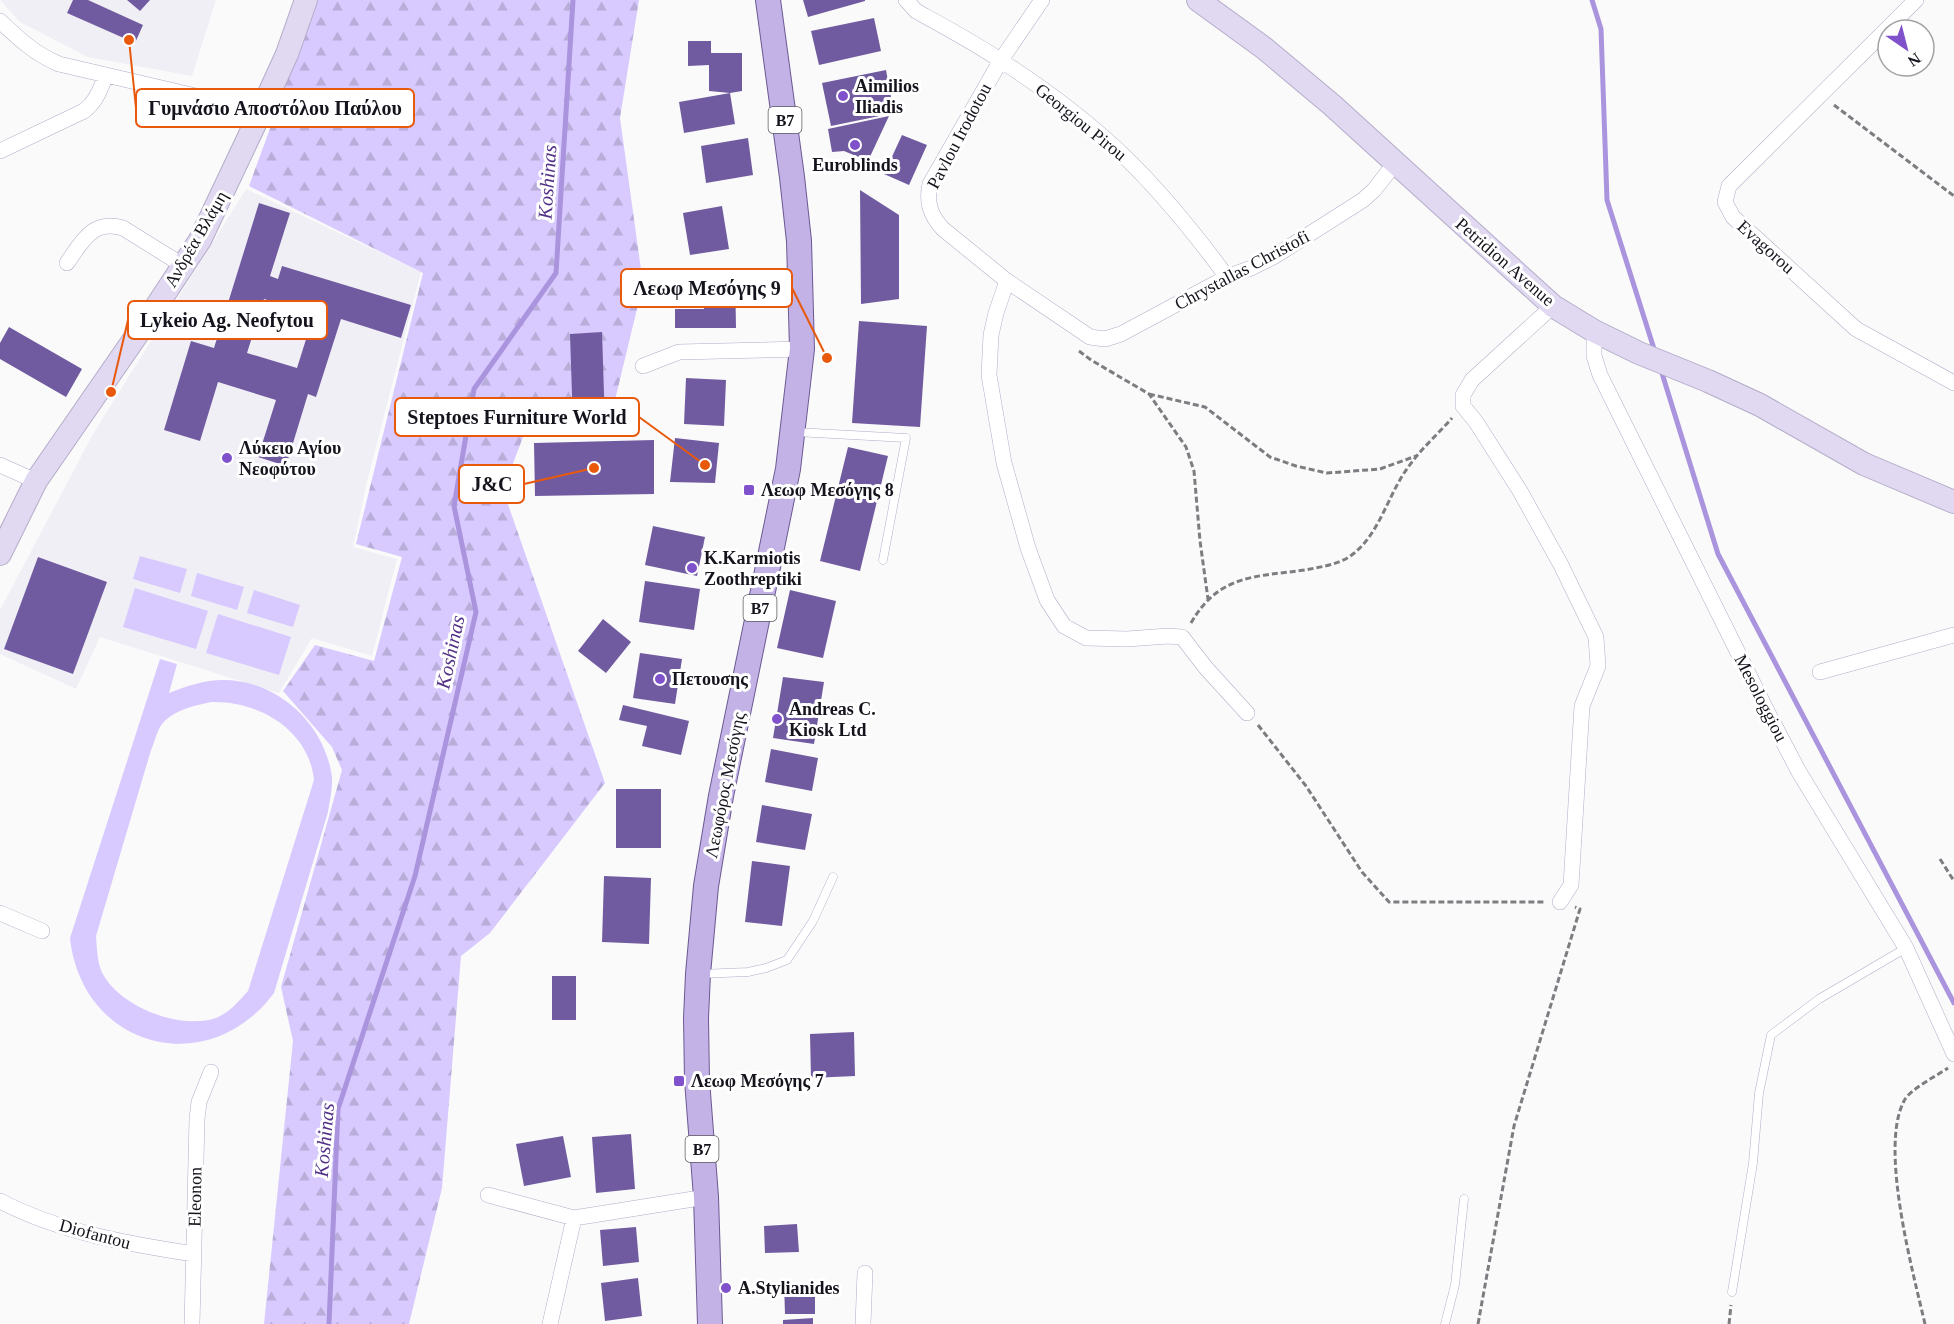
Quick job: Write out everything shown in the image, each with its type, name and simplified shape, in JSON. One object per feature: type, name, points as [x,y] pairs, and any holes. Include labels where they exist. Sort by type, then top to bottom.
[{"type":"main road","name":"Λεωφόρος Μεσόγης","points":[[710,1324],[706,1197],[697,1080],[698,974],[706,886],[721,796],[788,469],[802,349],[798,241],[792,177],[768,0]]},
{"type":"street","name":"Ανδρέα Βλάμη","points":[[0,554],[36,481],[184,266],[217,208],[287,54],[306,0]]},
{"type":"street","name":"Georgiou Pirou","points":[[906,0],[916,11],[1001,60],[1053,98],[1125,158],[1186,222],[1227,277]]},
{"type":"street","name":"Pavlou Irodotou","points":[[1042,0],[1001,60],[930,184],[927,196],[935,220],[1007,281],[1090,337],[1105,339]]},
{"type":"street","name":"Petridion Avenue","points":[[1198,0],[1264,48],[1396,162],[1553,306],[1602,335],[1639,353],[1760,405],[1864,464],[1954,502]]},
{"type":"street","name":"Evagorou","points":[[1916,0],[1730,186],[1725,202],[1733,217],[1856,329],[1954,383]]},
{"type":"street","points":[[0,21],[26,46],[42,57],[59,64],[262,110]]},
{"type":"street","points":[[0,151],[84,111],[97,97],[106,75]]},
{"type":"street","name":"Chrystallas Christofi","points":[[1105,339],[1148,321],[1227,277],[1275,256],[1363,200],[1396,162]]},
{"type":"street","points":[[67,263],[85,237],[103,226],[113,226],[123,228],[184,266]]},
{"type":"street","points":[[1007,281],[991,335],[989,375],[1004,463],[1028,548],[1047,600],[1064,626],[1086,638],[1182,637],[1206,668],[1247,713]]},
{"type":"street","points":[[1553,306],[1472,380],[1463,395],[1463,406],[1476,422],[1520,491],[1561,565],[1596,637],[1598,666],[1582,706],[1571,885],[1560,902]]},
{"type":"street","name":"Mesologgiou","points":[[1602,335],[1594,356],[1600,375],[1768,713],[1799,772],[1906,948],[1954,1054]]},
{"type":"street","points":[[643,366],[679,352],[802,349]]},
{"type":"street","points":[[0,465],[36,481]]},
{"type":"street","points":[[1820,672],[1954,635]]},
{"type":"street","points":[[0,913],[42,931]]},
{"type":"street","name":"Eleonon","points":[[192,1324],[197,1119],[199,1102],[211,1072]]},
{"type":"street","points":[[488,1195],[574,1218],[706,1197]]},
{"type":"street","name":"Diofantou","points":[[0,1202],[89,1234],[140,1246],[194,1254]]},
{"type":"street","points":[[550,1324],[574,1218]]},
{"type":"street","points":[[863,1324],[865,1273]]},
{"type":"lane","points":[[792,432],[906,438],[883,560]]},
{"type":"lane","points":[[698,974],[748,972],[787,960],[813,921],[833,877]]},
{"type":"lane","points":[[1732,1292],[1753,1163],[1759,1093],[1771,1035],[1819,999],[1906,948]]},
{"type":"lane","points":[[1446,1324],[1455,1285],[1464,1199]]},
{"type":"path","points":[[1820,95],[1954,196]]},
{"type":"path","points":[[1077,349],[1149,394],[1204,406],[1270,458],[1327,473],[1380,469],[1418,456]]},
{"type":"path","points":[[1149,394],[1186,447],[1194,471],[1208,599]]},
{"type":"path","points":[[1182,637],[1199,609],[1219,589],[1240,580],[1325,567],[1347,558],[1366,543],[1408,467],[1463,406]]},
{"type":"path","points":[[1247,713],[1272,741],[1306,786],[1362,872],[1389,902],[1560,902],[1580,909],[1514,1126],[1478,1324]]},
{"type":"path","points":[[1940,859],[1954,881]]},
{"type":"path","points":[[1925,1324],[1909,1254],[1897,1178],[1895,1135],[1904,1099],[1954,1064]]},
{"type":"path","points":[[1730,1324],[1732,1292]]},
{"type":"shaded area","points":[[0,0],[216,0],[192,76],[88,57],[20,22]]},
{"type":"shaded area","name":"Λύκειο Αγίου Νεοφύτου","points":[[246,189],[421,272],[367,482],[353,547],[397,559],[372,656],[312,638],[279,693],[100,637],[76,689],[0,654],[0,610],[93,434]]},
{"type":"green space","points":[[317,0],[639,0],[620,118],[643,284],[608,429],[523,437],[503,490],[605,783],[490,933],[461,956],[442,1188],[409,1324],[264,1324],[293,1041],[281,987],[342,770],[332,747],[283,691],[315,645],[374,661],[402,557],[356,544],[423,273],[249,186]]},
{"type":"green space","points":[[140,556],[187,569],[180,593],[133,579]]},
{"type":"green space","points":[[197,573],[244,587],[237,610],[191,596]]},
{"type":"green space","points":[[135,588],[208,611],[196,649],[123,627]]},
{"type":"green space","points":[[254,590],[300,605],[293,627],[247,613]]},
{"type":"green space","points":[[218,614],[291,637],[279,675],[206,653]]},
{"type":"green space","points":[[160,659],[177,664],[169,693],[209,681],[223,680],[260,687],[293,706],[317,735],[326,752],[332,786],[328,812],[274,993],[247,1021],[216,1037],[184,1044],[152,1040],[122,1027],[98,1006],[80,976],[70,938]],"holes":[[[212,702],[230,703],[264,713],[292,733],[303,747],[310,762],[314,780],[248,991],[221,1016],[202,1021],[186,1021],[154,1014],[125,998],[113,987],[100,967],[96,936],[159,729],[168,718],[186,709]]]},
{"type":"building","points":[[73,0],[88,0],[143,25],[135,43],[67,13]]},
{"type":"building","points":[[127,0],[150,0],[140,11]]},
{"type":"building","points":[[803,0],[865,0],[865,1],[808,17]]},
{"type":"building","points":[[874,18],[881,51],[819,65],[811,31]]},
{"type":"building","points":[[688,41],[711,41],[711,53],[742,53],[742,91],[730,93],[709,91],[709,65],[688,66]]},
{"type":"building","points":[[886,70],[894,113],[831,126],[822,83]]},
{"type":"building","points":[[730,93],[735,124],[684,133],[679,102]]},
{"type":"building","points":[[889,116],[868,161],[844,151],[832,152],[828,129]]},
{"type":"building","points":[[902,135],[927,145],[909,185],[884,174]]},
{"type":"building","points":[[748,138],[753,175],[706,183],[701,146]]},
{"type":"building","points":[[860,190],[899,215],[899,299],[861,304]]},
{"type":"building","points":[[259,203],[290,213],[270,276],[278,279],[282,266],[411,305],[401,338],[341,319],[316,397],[308,394],[286,466],[258,457],[276,400],[218,382],[200,441],[164,430],[191,341],[214,348]],"holes":[[[264,299],[314,314],[297,368],[247,353]]]},
{"type":"building","points":[[722,206],[729,249],[690,255],[683,213]]},
{"type":"building","points":[[735,271],[736,328],[675,328],[675,309],[704,309],[704,272]]},
{"type":"building","points":[[859,321],[927,326],[920,427],[852,423]]},
{"type":"building","points":[[9,327],[82,369],[66,397],[0,359],[0,343]]},
{"type":"building","points":[[602,332],[605,424],[573,425],[570,334]]},
{"type":"building","points":[[686,378],[726,380],[724,426],[684,424]]},
{"type":"building","points":[[675,438],[719,443],[715,483],[670,482]]},
{"type":"building","points":[[654,440],[654,494],[535,496],[534,443]]},
{"type":"building","points":[[848,447],[888,456],[860,571],[820,561]]},
{"type":"building","points":[[653,526],[705,537],[697,576],[645,565]]},
{"type":"building","points":[[38,557],[107,582],[73,674],[4,649]]},
{"type":"building","points":[[645,581],[700,589],[694,630],[639,622]]},
{"type":"building","points":[[790,590],[836,601],[823,658],[777,648]]},
{"type":"building","points":[[603,619],[631,642],[606,673],[578,651]]},
{"type":"building","points":[[640,653],[682,659],[675,704],[633,698]]},
{"type":"building","points":[[783,677],[824,682],[814,744],[773,738]]},
{"type":"building","points":[[623,705],[689,721],[681,755],[642,746],[647,726],[619,720]]},
{"type":"building","points":[[771,749],[818,758],[812,791],[765,782]]},
{"type":"building","points":[[616,789],[661,789],[661,848],[616,848]]},
{"type":"building","points":[[762,805],[812,814],[805,850],[756,842]]},
{"type":"building","points":[[752,861],[790,866],[782,926],[745,922]]},
{"type":"building","points":[[604,876],[651,878],[649,944],[602,942]]},
{"type":"building","points":[[552,976],[576,976],[576,1020],[552,1020]]},
{"type":"building","points":[[854,1032],[855,1076],[811,1078],[810,1034]]},
{"type":"building","points":[[631,1134],[635,1189],[596,1193],[592,1137]]},
{"type":"building","points":[[563,1136],[571,1177],[524,1186],[516,1144]]},
{"type":"building","points":[[797,1224],[799,1252],[765,1253],[764,1226]]},
{"type":"building","points":[[636,1227],[639,1262],[603,1266],[600,1230]]},
{"type":"building","points":[[638,1278],[642,1316],[605,1321],[601,1283]]},
{"type":"building","points":[[815,1283],[815,1314],[785,1314],[784,1284]]},
{"type":"building","points":[[813,1318],[813,1324],[783,1324],[783,1320]]},
{"type":"waterway","name":"Koshinas","points":[[329,1324],[338,1109],[415,876],[476,612],[454,506],[474,389],[556,273],[573,0]]},
{"type":"waterway","points":[[1592,0],[1601,29],[1607,200],[1655,352]]},
{"type":"waterway","points":[[1661,370],[1718,554],[1954,1003]]},
{"type":"place","name":"Γυμνάσιο Αποστόλου Παύλου","points":[[129,40]]},
{"type":"place","name":"Aimilios Iliadis","points":[[843,96]]},
{"type":"place","name":"Euroblinds","points":[[855,145]]},
{"type":"place","name":"Λεωφ Μεσόγης 9","points":[[827,358]]},
{"type":"place","name":"Lykeio Ag. Neofytou","points":[[111,392]]},
{"type":"place","name":"Λύκειο Αγίου Νεοφύτου","points":[[227,458]]},
{"type":"place","name":"Steptoes Furniture World","points":[[705,465]]},
{"type":"place","name":"J&C","points":[[594,468]]},
{"type":"place","name":"Λεωφ Μεσόγης 8","points":[[749,490]]},
{"type":"place","name":"K.Karmiotis Zoothreptiki","points":[[692,568]]},
{"type":"place","name":"Πετουσης","points":[[660,679]]},
{"type":"place","name":"Andreas C. Kiosk Ltd","points":[[777,719]]},
{"type":"place","name":"Λεωφ Μεσόγης 7","points":[[679,1081]]},
{"type":"place","name":"A.Stylianides","points":[[726,1288]]}]
